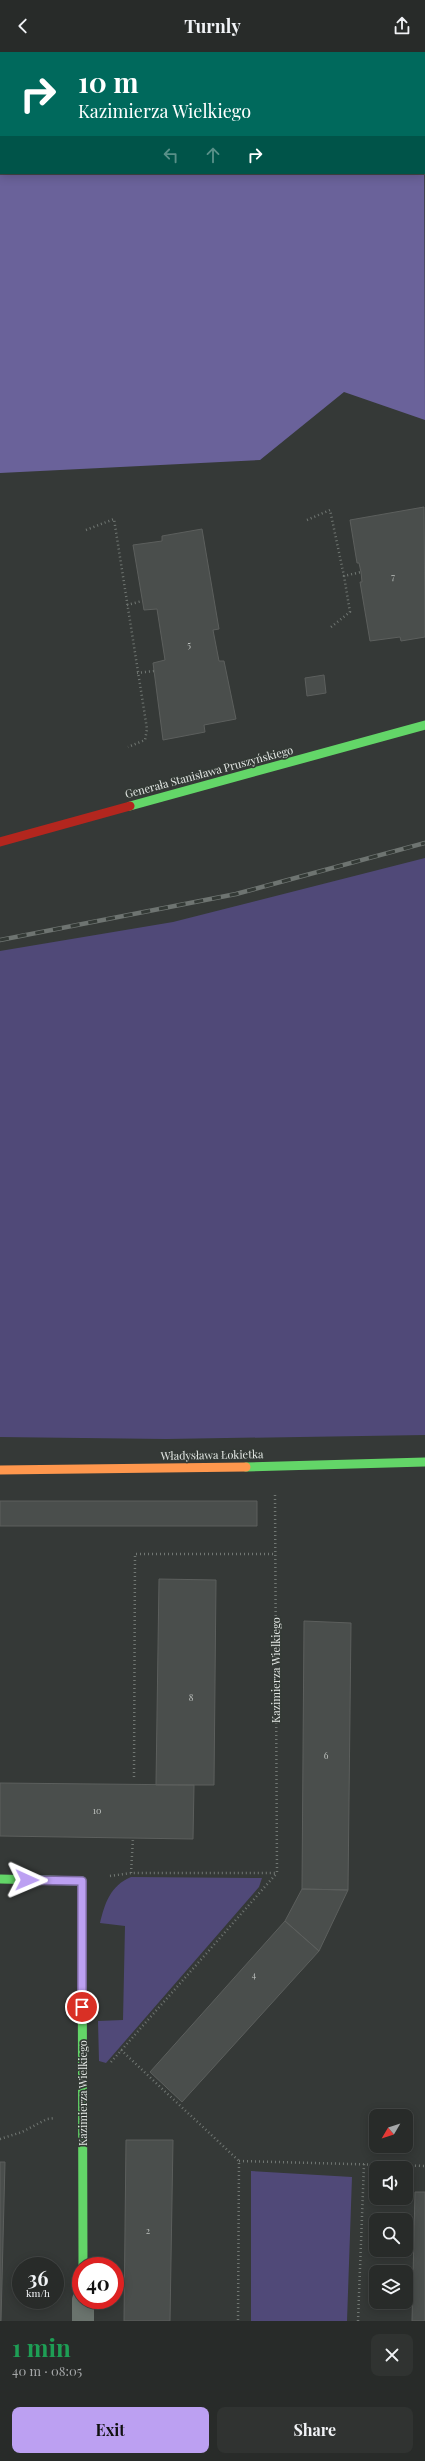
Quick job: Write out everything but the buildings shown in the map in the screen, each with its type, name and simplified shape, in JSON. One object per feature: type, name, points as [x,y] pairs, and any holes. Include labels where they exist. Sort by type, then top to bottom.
[{"type":"street","name":"Generała Stanisława Pruszyńskiego","points":[[0,842],[425,725]]},
{"type":"street","name":"Władysława Łokietka","points":[[0,1470],[275,1467],[425,1462]]},
{"type":"street","points":[[0,1879],[82,1881]]},
{"type":"street","name":"Kazimierza Wielkiego","points":[[82,1881],[83,2257]]},
{"type":"street","points":[[83,2309],[83,2321]]},
{"type":"path","points":[[307,520],[330,510],[350,612],[331,627]]},
{"type":"path","points":[[86,530],[114,519],[137,674],[147,729],[145,740],[128,747]]},
{"type":"path","points":[[344,576],[361,572]]},
{"type":"path","points":[[127,605],[142,601]]},
{"type":"path","points":[[137,674],[154,671]]},
{"type":"path","name":"Kazimierza Wielkiego","points":[[275,1467],[277,1873]]},
{"type":"path","points":[[134,1777],[135,1554],[275,1554]]},
{"type":"path","points":[[131,1873],[133,1838]]},
{"type":"path","points":[[82,1881],[131,1873],[277,1873]]},
{"type":"path","points":[[277,1873],[121,2050],[239,2161],[425,2166]]},
{"type":"path","points":[[0,2139],[22,2132],[47,2118],[83,2118]]},
{"type":"path","points":[[238,2321],[239,2161]]},
{"type":"path","points":[[358,2321],[364,2164]]},
{"type":"shaded area","points":[[0,174],[424,174],[425,420],[344,392],[260,460],[0,473]]},
{"type":"shaded area","points":[[425,858],[425,1435],[166,1439],[0,1437],[0,951],[173,922]]},
{"type":"shaded area","points":[[131,1877],[262,1878],[259,1887],[106,2063],[99,2061],[98,2021],[123,2020],[125,1926],[100,1923],[106,1902],[113,1890]]},
{"type":"shaded area","points":[[251,2171],[352,2177],[347,2321],[251,2321]]},
{"type":"railway","points":[[0,940],[236,894],[425,843]]},
{"type":"traffic: fast","points":[[130,806],[425,725]]},
{"type":"traffic: fast","points":[[246,1467],[425,1462]]},
{"type":"traffic: fast","points":[[0,1879],[82,1881],[83,2257]]},
{"type":"traffic: slow","points":[[0,1470],[246,1467]]},
{"type":"traffic: jam","points":[[0,842],[130,806]]},
{"type":"route","points":[[27,1880],[82,1881],[82,2007]]}]
